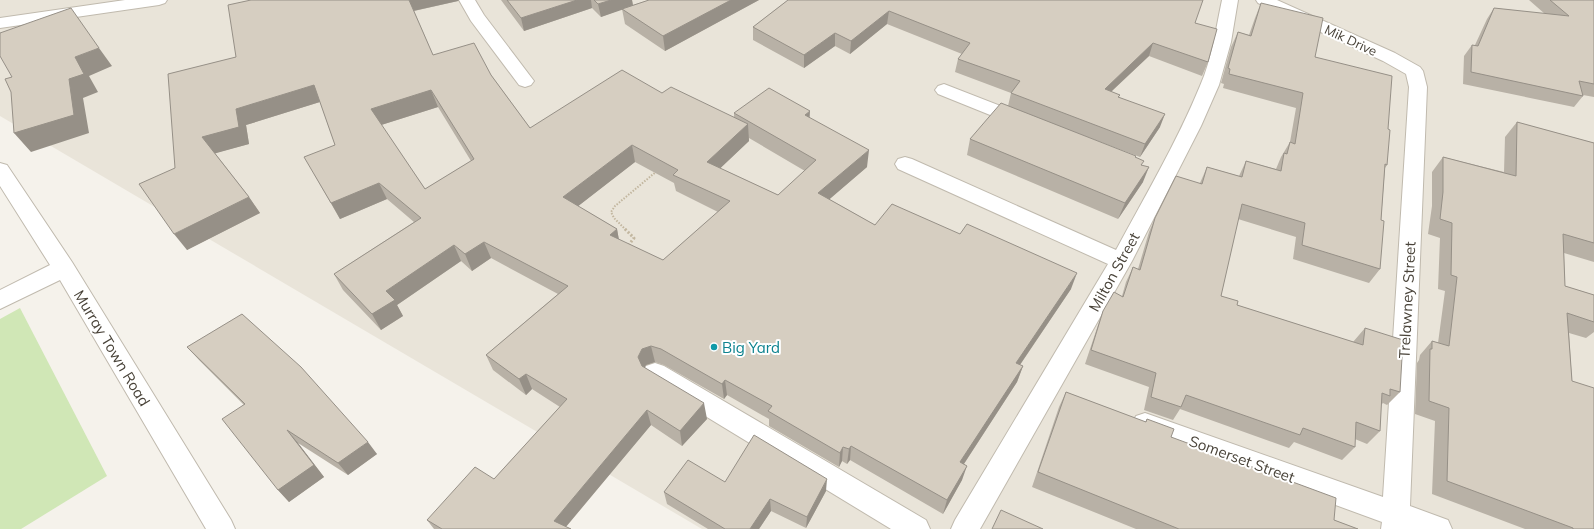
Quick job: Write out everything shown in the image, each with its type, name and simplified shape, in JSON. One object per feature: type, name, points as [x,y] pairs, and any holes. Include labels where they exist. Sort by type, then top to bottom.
[{"type":"street","points":[[0,23],[159,0]]},
{"type":"street","points":[[467,0],[477,17],[525,81]]},
{"type":"street","name":"Milton Street","points":[[965,529],[1057,392],[1121,261],[1158,174],[1210,85],[1222,42],[1230,0]]},
{"type":"street","name":"Mik Drive","points":[[1264,0],[1390,57],[1414,71]]},
{"type":"street","name":"Trelawney Street","points":[[1395,521],[1418,87],[1414,71]]},
{"type":"street","points":[[944,90],[1039,127]]},
{"type":"street","points":[[905,164],[1121,261]]},
{"type":"street","name":"Murray Town Road","points":[[0,170],[64,268],[221,529]]},
{"type":"street","points":[[0,300],[64,268]]},
{"type":"street","points":[[655,373],[916,529]]},
{"type":"street","name":"Somerset Street","points":[[1120,415],[1395,521],[1438,529]]},
{"type":"path","points":[[624,249],[630,245],[634,238],[614,218],[611,212],[615,206],[662,166]]},
{"type":"shaded area","points":[[0,0],[1594,0],[1594,529],[702,529],[0,116]]},
{"type":"green space","points":[[20,308],[107,476],[21,529],[0,529],[0,319]]},
{"type":"building","points":[[251,0],[409,0],[433,55],[474,43],[491,75],[530,128],[622,70],[662,93],[671,87],[748,124],[707,162],[778,195],[816,160],[734,113],[769,88],[810,111],[805,115],[869,150],[818,193],[875,225],[892,204],[960,234],[967,224],[1077,273],[1016,363],[1023,366],[960,462],[967,466],[947,500],[851,446],[849,449],[843,447],[840,453],[768,411],[772,406],[725,380],[722,384],[661,349],[651,346],[642,349],[638,357],[642,366],[704,403],[680,431],[647,410],[554,521],[571,529],[442,529],[427,520],[475,467],[494,479],[567,399],[526,374],[519,379],[486,355],[568,286],[484,242],[465,254],[454,245],[386,291],[395,300],[372,314],[334,274],[421,218],[379,183],[331,203],[304,157],[335,145],[314,85],[236,109],[239,127],[202,137],[249,197],[174,234],[139,184],[175,168],[168,74],[236,57],[228,5]],"holes":[[[431,90],[474,159],[425,189],[371,109]],[[632,145],[678,170],[673,175],[730,201],[663,260],[610,235],[617,229],[563,197]]]},
{"type":"building","points":[[507,0],[577,0],[521,18]]},
{"type":"building","points":[[594,0],[611,0],[598,4]]},
{"type":"building","points":[[649,0],[731,0],[663,36],[622,9]]},
{"type":"building","points":[[788,0],[1203,0],[1195,23],[1217,29],[1208,62],[1153,43],[1105,89],[1120,95],[1118,97],[1165,114],[1145,144],[1011,93],[1020,81],[958,59],[970,43],[889,11],[851,41],[835,33],[804,55],[753,27]]},
{"type":"building","points":[[1550,0],[1594,0],[1594,84],[1579,81],[1583,96],[1471,72],[1472,45],[1478,46],[1494,8],[1569,16]]},
{"type":"building","points":[[1261,3],[1323,18],[1315,57],[1392,76],[1388,129],[1390,130],[1387,165],[1385,164],[1381,220],[1384,221],[1380,269],[1302,245],[1305,223],[1242,204],[1221,296],[1238,301],[1237,305],[1363,345],[1365,328],[1403,340],[1400,392],[1390,389],[1390,396],[1382,393],[1380,431],[1356,422],[1355,447],[1303,428],[1300,435],[1186,395],[1181,407],[1151,397],[1156,373],[1091,350],[1103,311],[1114,292],[1123,297],[1133,267],[1140,270],[1155,218],[1176,176],[1202,184],[1207,167],[1242,177],[1246,161],[1281,171],[1284,153],[1287,154],[1290,142],[1295,144],[1303,93],[1229,74],[1230,69],[1228,68],[1238,32],[1251,36]]},
{"type":"building","points":[[71,8],[99,48],[75,57],[84,74],[69,79],[74,115],[14,133],[11,92],[5,79],[12,77],[0,56],[0,33]]},
{"type":"building","points":[[1001,103],[1136,156],[1135,157],[1144,161],[1141,165],[1149,167],[1125,203],[970,139]]},
{"type":"building","points":[[1517,122],[1594,143],[1594,243],[1563,234],[1565,286],[1594,295],[1594,322],[1567,313],[1572,381],[1594,388],[1594,529],[1573,529],[1447,481],[1449,408],[1429,401],[1430,349],[1432,349],[1432,341],[1449,346],[1457,277],[1451,275],[1452,223],[1440,219],[1443,192],[1443,157],[1516,176]]},
{"type":"building","points":[[242,314],[301,367],[368,442],[338,463],[287,430],[314,465],[278,490],[222,419],[245,404],[187,347]]},
{"type":"building","points":[[1066,392],[1146,422],[1147,419],[1174,429],[1171,437],[1336,498],[1334,520],[1358,529],[1179,529],[1038,472]]},
{"type":"building","points":[[754,435],[827,479],[807,517],[770,499],[750,529],[725,529],[664,492],[688,460],[725,482]]},
{"type":"building","points":[[1001,510],[1043,529],[992,529]]},
{"type":"place","name":"Big Yard","points":[[714,347]]}]
